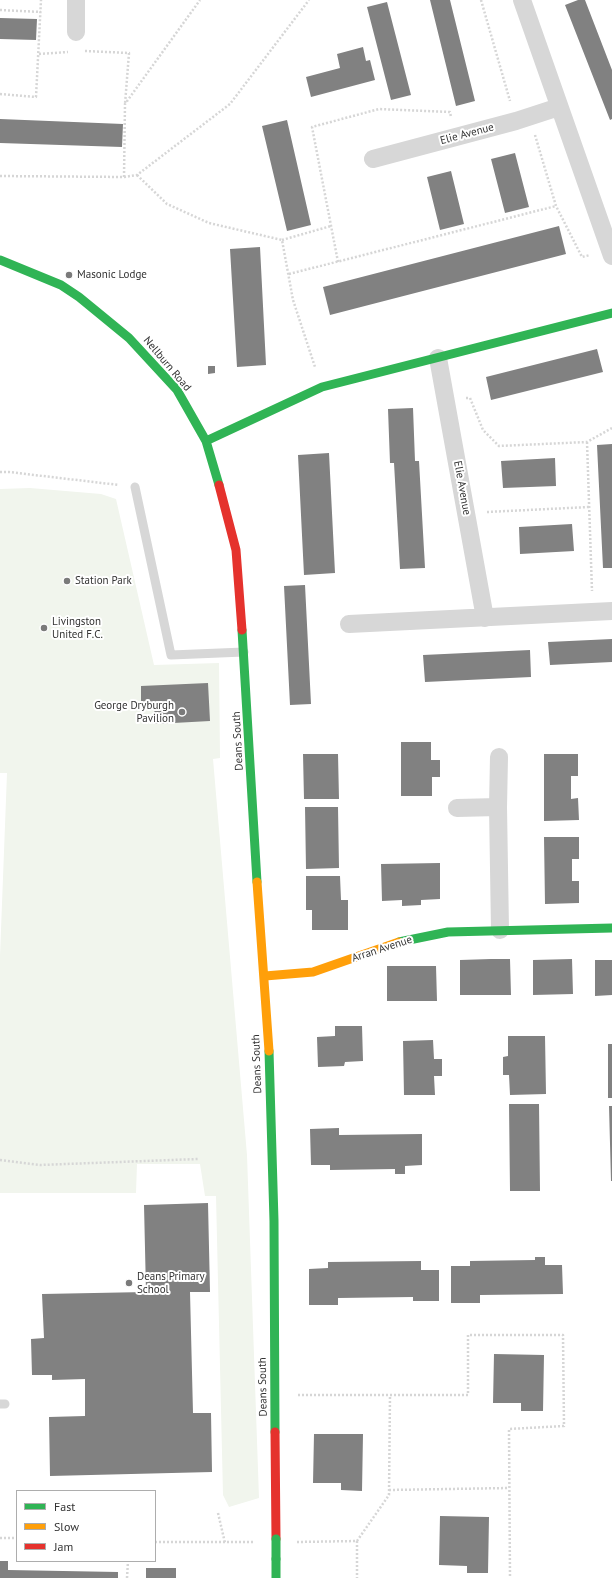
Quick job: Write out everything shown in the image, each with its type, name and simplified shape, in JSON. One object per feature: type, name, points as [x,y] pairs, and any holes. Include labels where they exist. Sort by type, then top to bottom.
[{"type":"street","points":[[76,0],[76,32]]},
{"type":"street","points":[[522,0],[611,254]]},
{"type":"street","name":"Elie Avenue","points":[[373,159],[516,121],[559,107]]},
{"type":"street","name":"Nellburn Road","points":[[0,260],[61,285],[79,297],[129,338],[176,390],[206,441],[223,497],[236,550]]},
{"type":"street","points":[[206,441],[322,388],[612,313]]},
{"type":"street","name":"Elie Avenue","points":[[438,358],[485,618]]},
{"type":"street","name":"Deans South","points":[[236,550],[244,652],[256,863],[268,1034],[274,1221],[276,1578]]},
{"type":"street","points":[[349,624],[612,611]]},
{"type":"street","points":[[499,757],[498,807],[500,930]]},
{"type":"street","points":[[457,808],[498,807]]},
{"type":"street","name":"Arran Avenue","points":[[265,976],[313,972],[387,945],[412,938],[448,932],[612,928]]},
{"type":"lane","points":[[135,487],[171,655],[244,652]]},
{"type":"path","points":[[0,94],[36,97],[41,0]]},
{"type":"path","points":[[125,104],[200,0]]},
{"type":"path","points":[[0,176],[137,175],[230,104],[309,0]]},
{"type":"path","points":[[481,0],[516,121],[536,136],[556,206],[582,257],[611,254]]},
{"type":"path","points":[[0,10],[41,12]]},
{"type":"path","points":[[77,51],[129,53],[125,104],[124,176]]},
{"type":"path","points":[[39,54],[70,52]]},
{"type":"path","points":[[137,175],[167,204],[209,223],[282,240],[331,226]]},
{"type":"path","points":[[288,274],[556,206]]},
{"type":"path","points":[[282,240],[293,300],[322,388]]},
{"type":"path","points":[[445,396],[470,398],[483,430],[499,446],[587,442],[612,428]]},
{"type":"path","points":[[587,442],[593,612]]},
{"type":"path","points":[[0,472],[135,487]]},
{"type":"path","points":[[466,513],[589,507]]},
{"type":"path","points":[[0,1160],[40,1165],[198,1159]]},
{"type":"path","points":[[276,1395],[468,1395],[468,1335],[563,1335],[564,1426],[509,1429],[510,1578]]},
{"type":"path","points":[[357,1578],[357,1541],[389,1495],[390,1395]]},
{"type":"path","points":[[389,1490],[509,1488]]},
{"type":"path","points":[[218,1513],[225,1543]]},
{"type":"path","points":[[0,1538],[16,1538]]},
{"type":"path","points":[[295,1542],[357,1541]]},
{"type":"path","points":[[156,1542],[256,1542]]},
{"type":"path","points":[[127,1578],[128,1562]]},
{"type":"shaded area","points":[[30,488],[101,494],[116,499],[154,665],[219,663],[220,758],[213,759],[247,1155],[259,1498],[229,1507],[223,1495],[216,1196],[205,1196],[200,1164],[137,1164],[136,1193],[0,1193],[0,956],[7,773],[0,773],[0,489]]},
{"type":"building","points":[[430,0],[450,0],[475,101],[456,106]]},
{"type":"building","points":[[578,0],[585,0],[612,70],[612,119],[610,120],[565,5]]},
{"type":"building","points":[[387,2],[411,95],[391,100],[367,7]]},
{"type":"building","points":[[0,18],[37,19],[36,40],[0,39]]},
{"type":"building","points":[[363,47],[366,61],[370,60],[375,80],[311,97],[306,77],[340,68],[337,54]]},
{"type":"building","points":[[0,119],[123,124],[122,147],[0,143]]},
{"type":"building","points":[[287,120],[311,225],[287,231],[262,126]]},
{"type":"building","points":[[515,153],[529,207],[505,213],[491,159]]},
{"type":"building","points":[[451,171],[464,224],[440,230],[427,177]]},
{"type":"building","points":[[559,226],[566,254],[330,315],[323,287]]},
{"type":"building","points":[[260,247],[266,365],[237,367],[230,249]]},
{"type":"building","points":[[597,349],[603,372],[491,400],[486,377]]},
{"type":"building","points":[[208,366],[215,366],[215,373],[208,374]]},
{"type":"building","points":[[413,408],[415,461],[419,461],[425,568],[400,569],[394,463],[390,463],[388,409]]},
{"type":"building","points":[[612,444],[612,568],[603,568],[597,445]]},
{"type":"building","points":[[329,453],[335,573],[304,575],[298,455]]},
{"type":"building","points":[[555,458],[556,486],[503,488],[501,461]]},
{"type":"building","points":[[572,524],[574,551],[520,554],[519,527]]},
{"type":"building","points":[[305,585],[311,704],[290,705],[284,586]]},
{"type":"building","points":[[612,639],[612,662],[550,665],[548,642]]},
{"type":"building","points":[[530,650],[531,677],[425,682],[423,655]]},
{"type":"building","name":"George Dryburgh Pavilion","points":[[208,683],[210,721],[155,724],[154,702],[141,703],[141,686]]},
{"type":"building","points":[[401,742],[431,742],[431,760],[440,760],[440,777],[432,777],[432,796],[401,796]]},
{"type":"building","points":[[303,754],[338,754],[339,799],[304,799]]},
{"type":"building","points":[[544,754],[578,754],[578,776],[571,776],[571,799],[578,798],[579,820],[544,821]]},
{"type":"building","points":[[305,807],[338,807],[339,868],[306,869]]},
{"type":"building","points":[[544,837],[579,837],[579,859],[572,859],[572,881],[579,881],[579,903],[545,904]]},
{"type":"building","points":[[440,863],[440,899],[421,900],[421,905],[402,906],[402,900],[382,901],[381,864]]},
{"type":"building","points":[[306,876],[340,876],[341,900],[348,900],[348,930],[312,930],[312,910],[306,910]]},
{"type":"building","points":[[510,959],[511,995],[460,995],[460,960]]},
{"type":"building","points":[[572,959],[573,994],[533,995],[533,960]]},
{"type":"building","points":[[595,960],[612,960],[612,995],[595,996]]},
{"type":"building","points":[[387,966],[436,966],[437,1001],[387,1001]]},
{"type":"building","points":[[335,1026],[362,1026],[363,1061],[345,1062],[344,1066],[318,1067],[317,1037],[335,1036]]},
{"type":"building","points":[[508,1036],[545,1036],[546,1094],[510,1095],[509,1075],[503,1075],[503,1057],[508,1056]]},
{"type":"building","points":[[433,1040],[434,1059],[442,1059],[442,1076],[434,1076],[435,1095],[404,1095],[403,1041]]},
{"type":"building","points":[[608,1044],[612,1044],[612,1098],[608,1098]]},
{"type":"building","points":[[509,1104],[539,1104],[540,1191],[510,1191]]},
{"type":"building","points":[[609,1106],[612,1106],[612,1181],[611,1181]]},
{"type":"building","points":[[339,1128],[339,1135],[422,1134],[422,1165],[405,1166],[405,1174],[395,1174],[395,1169],[330,1170],[330,1165],[311,1165],[310,1129]]},
{"type":"building","points":[[208,1203],[210,1292],[190,1292],[193,1413],[211,1413],[212,1472],[50,1476],[49,1417],[85,1416],[85,1379],[52,1380],[52,1375],[32,1375],[31,1339],[44,1338],[42,1294],[146,1292],[144,1205]]},
{"type":"building","points":[[535,1257],[545,1257],[545,1265],[562,1265],[563,1294],[480,1295],[480,1303],[451,1303],[451,1266],[470,1266],[470,1261],[535,1260]]},
{"type":"building","points":[[421,1261],[421,1270],[439,1270],[439,1301],[413,1301],[413,1297],[338,1298],[338,1305],[309,1305],[309,1269],[328,1268],[328,1262]]},
{"type":"building","points":[[494,1354],[544,1355],[543,1411],[521,1411],[521,1403],[493,1403]]},
{"type":"building","points":[[314,1434],[363,1434],[362,1491],[341,1490],[341,1483],[313,1483]]},
{"type":"building","points":[[440,1516],[489,1517],[488,1573],[467,1573],[467,1566],[439,1565]]},
{"type":"building","points":[[0,1561],[8,1561],[8,1570],[118,1572],[118,1578],[0,1578]]},
{"type":"building","points":[[146,1568],[176,1568],[176,1578],[146,1578]]},
{"type":"traffic: fast","points":[[0,260],[61,285],[79,297],[129,338],[177,390],[206,441],[219,485]]},
{"type":"traffic: fast","points":[[206,441],[322,387],[612,313]]},
{"type":"traffic: fast","points":[[242,630],[257,882]]},
{"type":"traffic: fast","points":[[399,942],[448,932],[612,928]]},
{"type":"traffic: fast","points":[[269,1051],[274,1221],[275,1432]]},
{"type":"traffic: fast","points":[[276,1539],[276,1559]]},
{"type":"traffic: fast","points":[[276,1559],[276,1578]]},
{"type":"traffic: slow","points":[[257,882],[269,1051]]},
{"type":"traffic: slow","points":[[265,976],[313,972],[399,942]]},
{"type":"traffic: jam","points":[[219,485],[236,550],[242,630]]},
{"type":"traffic: jam","points":[[275,1432],[276,1539]]},
{"type":"place","name":"Masonic Lodge","points":[[69,275]]},
{"type":"place","name":"Station Park","points":[[67,581]]},
{"type":"place","name":"Livingston United F.C.","points":[[44,628]]},
{"type":"place","name":"George Dryburgh Pavilion","points":[[182,712]]},
{"type":"place","name":"Deans Primary School","points":[[129,1283]]}]
